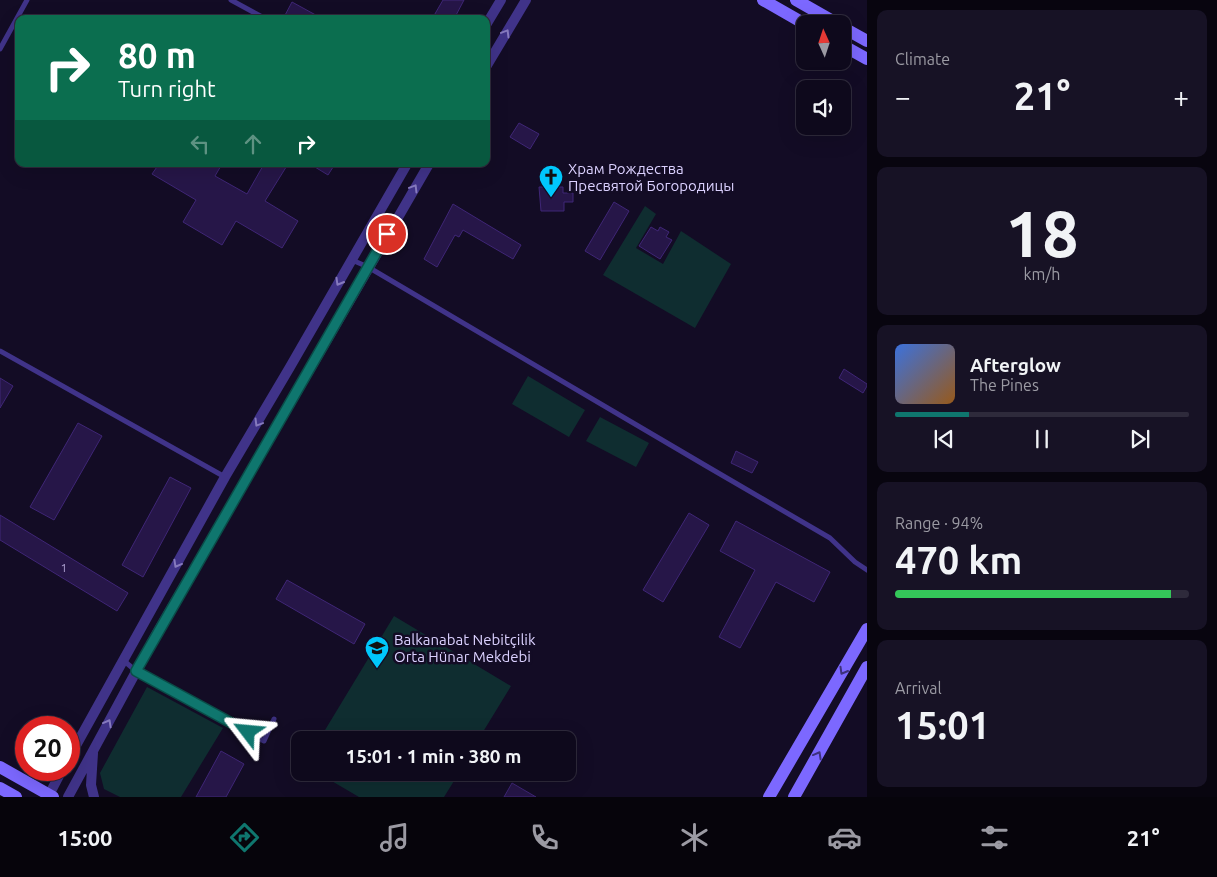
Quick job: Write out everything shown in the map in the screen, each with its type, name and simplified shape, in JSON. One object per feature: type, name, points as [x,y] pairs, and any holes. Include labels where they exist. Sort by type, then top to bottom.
[{"type":"street","points":[[490,18],[501,0]]},
{"type":"street","points":[[490,60],[526,0]]},
{"type":"street","points":[[763,0],[796,19]]},
{"type":"street","points":[[796,0],[822,15]]},
{"type":"street","points":[[851,31],[867,40]]},
{"type":"street","points":[[851,50],[867,59]]},
{"type":"street","points":[[80,738],[225,477],[405,167]]},
{"type":"street","points":[[68,797],[136,671],[427,167]]},
{"type":"street","points":[[769,797],[867,629]]},
{"type":"street","points":[[794,797],[867,667]]},
{"type":"street","points":[[94,750],[92,785],[94,797]]},
{"type":"street","points":[[0,767],[51,796],[57,781]]},
{"type":"street","points":[[0,788],[16,797]]},
{"type":"lane","points":[[18,15],[26,0]]},
{"type":"lane","points":[[231,0],[259,15]]},
{"type":"lane","points":[[0,49],[15,21]]},
{"type":"lane","points":[[352,259],[830,538],[855,562],[867,570]]},
{"type":"lane","points":[[0,351],[225,477]]},
{"type":"lane","points":[[123,659],[136,671],[264,741],[274,719]]},
{"type":"green space","points":[[645,206],[656,214],[636,248],[663,264],[681,231],[731,264],[695,328],[603,275]]},
{"type":"green space","points":[[528,376],[585,410],[569,437],[512,404]]},
{"type":"green space","points":[[600,417],[649,443],[636,467],[586,441]]},
{"type":"green space","points":[[394,616],[511,686],[484,731],[324,731]]},
{"type":"green space","points":[[147,687],[223,728],[181,797],[120,797],[104,789],[100,773]]},
{"type":"green space","points":[[332,781],[454,781],[444,797],[359,797]]},
{"type":"building","points":[[443,0],[464,0],[456,15],[434,15]]},
{"type":"building","points":[[292,2],[316,15],[285,15]]},
{"type":"building","points":[[519,123],[539,134],[530,149],[510,137]]},
{"type":"building","points":[[157,167],[220,167],[215,176],[247,194],[262,167],[286,167],[265,201],[298,221],[282,248],[236,221],[222,245],[183,222],[196,200],[152,174]]},
{"type":"building","points":[[315,167],[333,167],[328,175]]},
{"type":"building","name":"Храм Рождества Пресвятой Богородицы","points":[[539,187],[563,187],[563,193],[573,193],[573,202],[564,202],[564,211],[541,211]]},
{"type":"building","points":[[614,202],[629,211],[600,260],[585,251]]},
{"type":"building","points":[[453,204],[521,245],[513,259],[463,230],[459,237],[455,235],[437,267],[424,259]]},
{"type":"building","points":[[651,227],[658,231],[660,227],[669,232],[666,237],[672,240],[660,259],[639,246]]},
{"type":"building","points":[[844,369],[867,384],[863,393],[839,378]]},
{"type":"building","points":[[0,378],[13,386],[0,408]]},
{"type":"building","points":[[78,423],[102,436],[54,520],[30,507]]},
{"type":"building","points":[[736,451],[758,462],[752,473],[731,463]]},
{"type":"building","points":[[170,477],[191,488],[143,577],[122,565]]},
{"type":"building","points":[[689,513],[709,525],[663,602],[643,590]]},
{"type":"building","points":[[0,515],[128,593],[117,611],[0,540]]},
{"type":"building","points":[[736,521],[830,572],[814,602],[776,582],[740,648],[719,637],[755,570],[720,551]]},
{"type":"building","points":[[287,580],[365,624],[354,644],[276,599]]},
{"type":"building","points":[[221,751],[244,764],[226,797],[196,797]]},
{"type":"building","points":[[512,783],[536,797],[504,797]]},
{"type":"place","name":"Храм Рождества Пресвятой Богородицы","points":[[551,198]]},
{"type":"place","name":"Balkanabat Nebitçilik Orta Hünar Mekdebi","points":[[377,669]]},
{"type":"route","points":[[248,732],[136,671],[387,234]]}]
